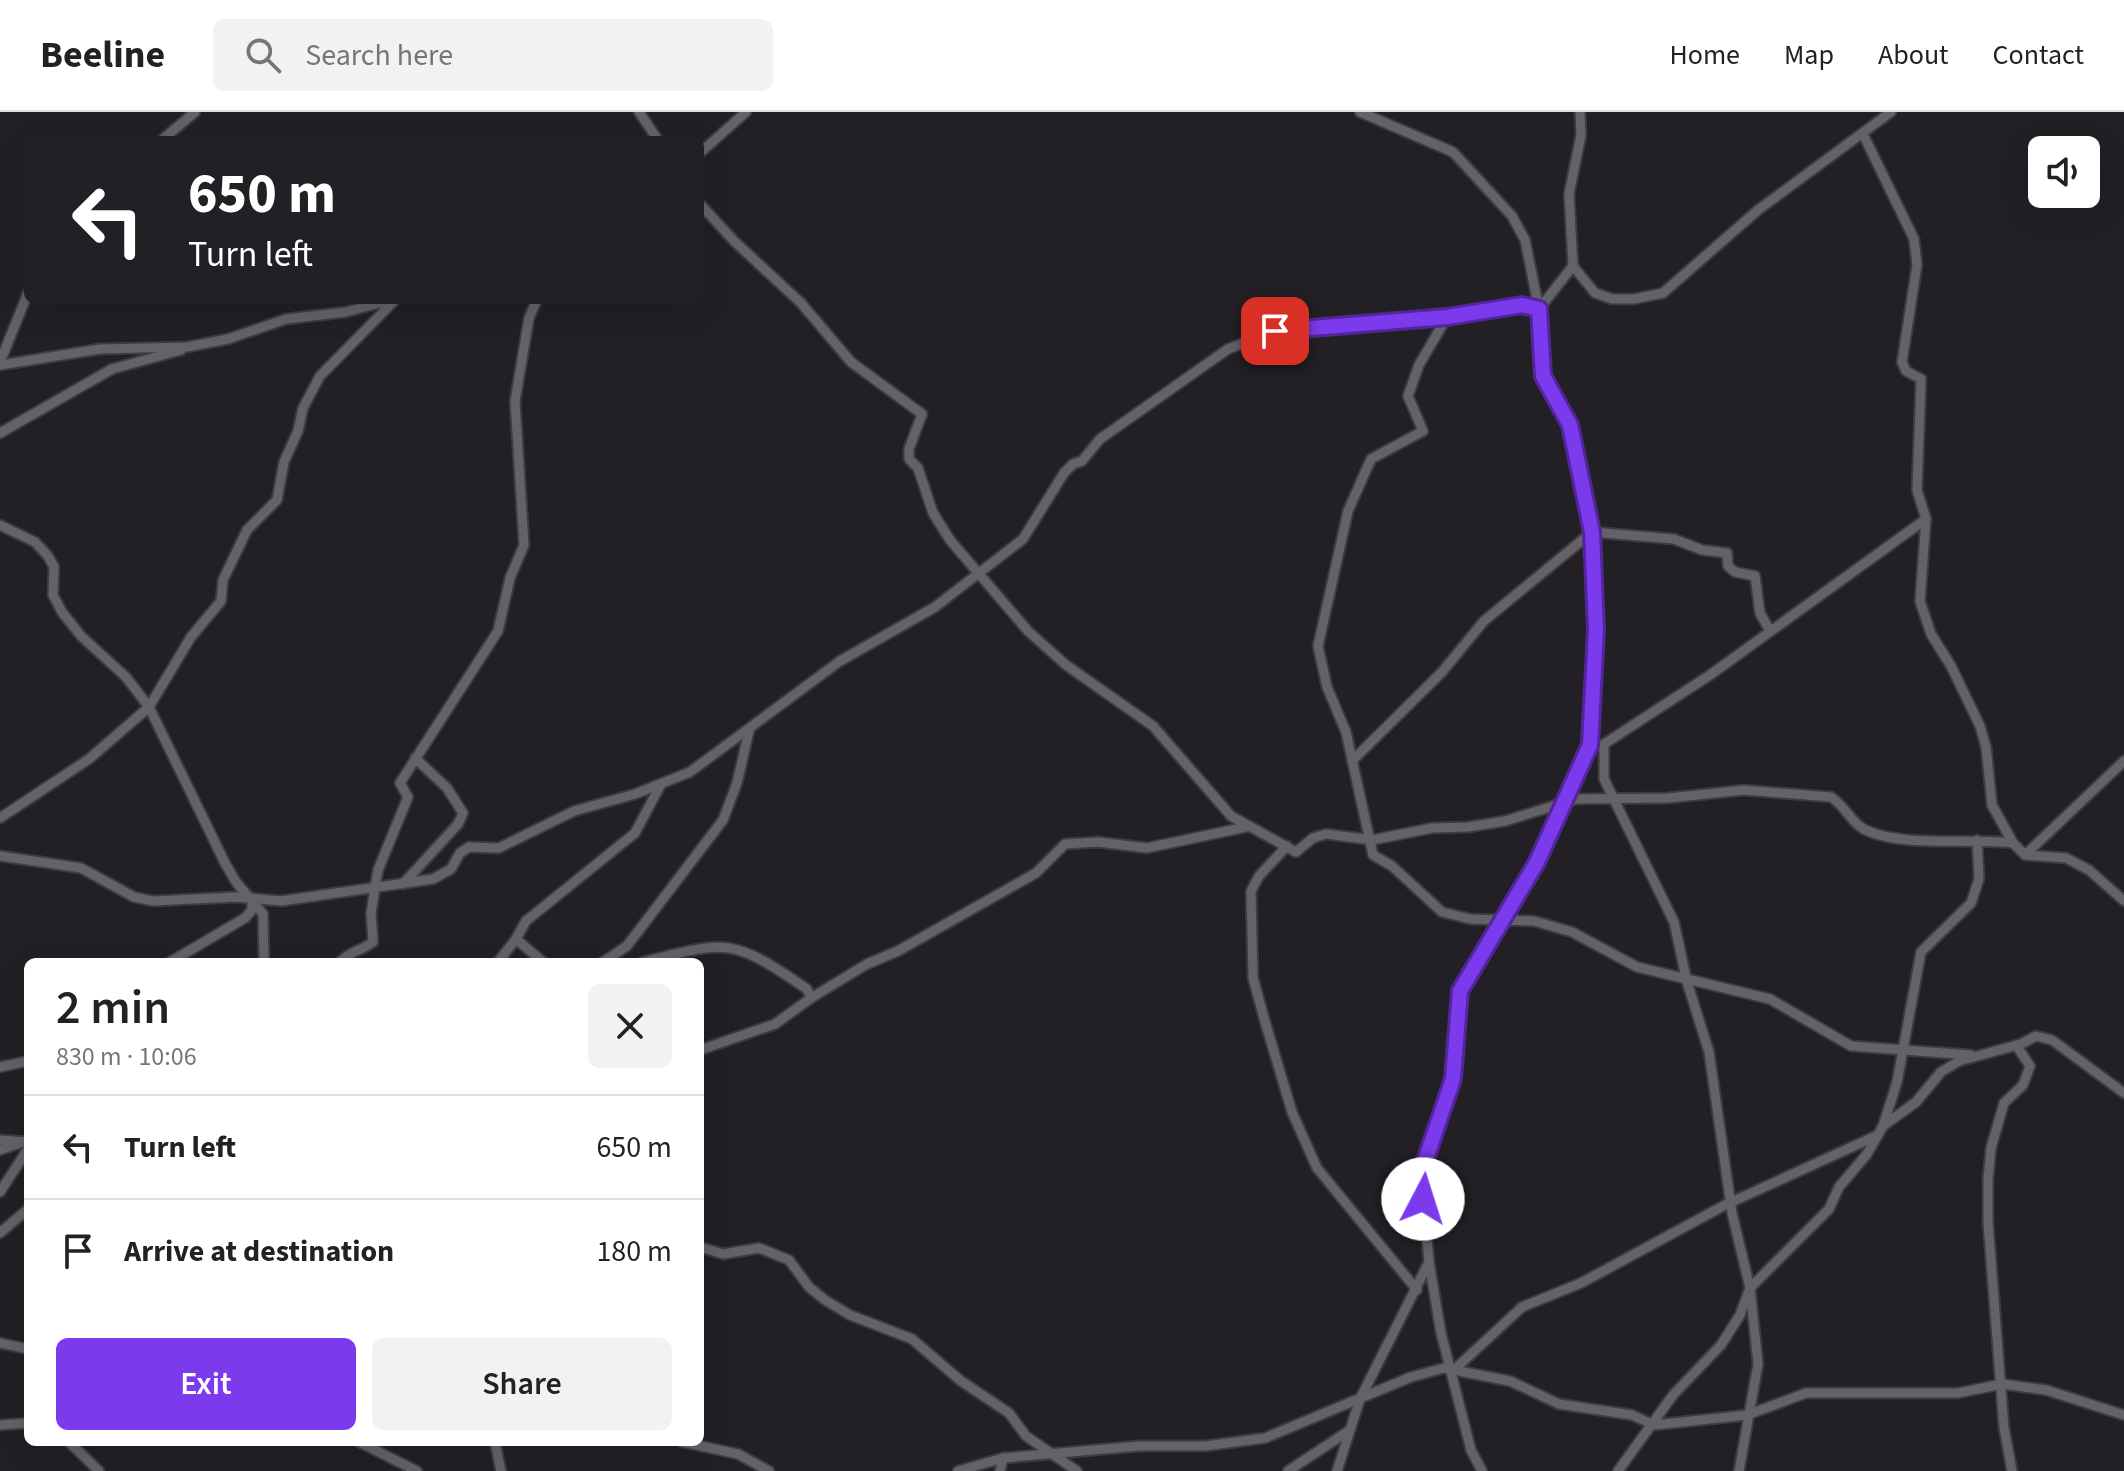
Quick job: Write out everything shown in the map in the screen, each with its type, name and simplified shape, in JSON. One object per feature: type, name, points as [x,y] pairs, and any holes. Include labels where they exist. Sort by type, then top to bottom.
[{"type":"street","points":[[167,136],[195,112]]},
{"type":"street","points":[[639,112],[655,136]]},
{"type":"street","points":[[704,149],[746,112]]},
{"type":"street","points":[[1360,112],[1453,152],[1474,171],[1512,216],[1525,240],[1539,309],[1543,376],[1570,425],[1592,532],[1596,630],[1587,754],[1560,804],[1537,862],[1460,991],[1453,1079],[1421,1173],[1429,1262],[1441,1333],[1454,1369],[1471,1450],[1482,1471]]},
{"type":"street","points":[[1580,112],[1581,135],[1569,194],[1573,266],[1595,293],[1612,299],[1663,293],[1758,210],[1891,112]]},
{"type":"street","points":[[1863,134],[1882,180],[1914,239],[1917,265],[1902,362],[1906,371],[1921,379],[1917,490],[1926,519],[1920,583],[1924,617],[1980,726],[1986,747],[1992,805],[2013,843],[2025,855],[2066,858],[2089,870],[2124,901]]},
{"type":"street","points":[[704,208],[734,241],[801,303],[851,362],[922,414],[909,449],[909,459],[918,468],[933,513],[978,573],[1044,646],[1153,726],[1231,816],[1296,852],[1313,838],[1326,834],[1372,840],[1432,828],[1505,821],[1560,804],[1744,790],[1819,794],[1840,803],[1862,828],[1876,833],[1931,841],[2013,843]]},
{"type":"street","points":[[1539,309],[1573,266]]},
{"type":"street","points":[[24,303],[0,363],[100,349],[187,347]]},
{"type":"street","points":[[0,433],[112,369],[187,347],[228,339],[286,319],[346,312],[377,304]]},
{"type":"street","points":[[0,818],[89,759],[149,707],[191,637],[221,601],[223,580],[247,530],[277,500],[284,462],[298,431],[303,408],[320,376],[389,304]]},
{"type":"street","points":[[344,958],[349,952],[363,949],[373,942],[373,889],[408,797],[400,783],[498,631],[510,578],[524,545],[515,401],[529,318],[535,304]]},
{"type":"street","points":[[0,856],[81,868],[134,897],[153,901],[252,898],[281,901],[403,884],[442,874],[469,847],[499,848],[574,811],[690,772],[840,661],[935,607],[1023,539],[1064,473],[1082,461],[1100,439],[1228,349],[1275,331],[1447,317],[1522,305],[1539,309]]},
{"type":"street","points":[[1447,317],[1419,365],[1408,396],[1423,431],[1371,459],[1348,511],[1318,646],[1327,687],[1346,732],[1373,855],[1392,866],[1442,912],[1470,919],[1534,921],[1572,932],[1637,967],[1687,982],[1770,999],[1851,1046],[1971,1055],[2016,1045],[2036,1036],[2052,1040],[2124,1093]]},
{"type":"street","points":[[1587,754],[1656,712],[1926,519]]},
{"type":"street","points":[[0,525],[35,542],[48,556],[54,567],[53,595],[62,612],[81,636],[126,677],[149,707],[186,777],[197,811],[209,826],[236,882],[263,914],[264,958]]},
{"type":"street","points":[[1352,761],[1442,672],[1484,621],[1592,532],[1674,539],[1702,550],[1727,553],[1728,566],[1735,572],[1755,576],[1760,613],[1770,631]]},
{"type":"street","points":[[609,958],[627,946],[723,820],[737,783],[749,731]]},
{"type":"street","points":[[1604,744],[1604,779],[1674,922],[1687,982],[1705,1032],[1731,1203],[1750,1288],[1758,1364],[1739,1471]]},
{"type":"street","points":[[403,884],[458,824],[463,813],[447,788],[415,758]]},
{"type":"street","points":[[2025,855],[2124,761]]},
{"type":"street","points":[[501,958],[526,921],[635,833],[661,784]]},
{"type":"street","points":[[704,1049],[775,1024],[867,964],[898,951],[1036,873],[1065,844],[1098,842],[1147,848],[1246,827]]},
{"type":"street","points":[[1618,1471],[1673,1395],[1721,1345],[1740,1315],[1750,1288],[1829,1209],[1839,1187],[1867,1154],[1880,1130],[1902,1050],[1921,952],[1971,903],[1979,879],[1977,840]]},
{"type":"street","points":[[1287,846],[1259,876],[1251,891],[1253,978],[1266,1025],[1292,1112],[1317,1168],[1417,1290]]},
{"type":"street","points":[[177,958],[245,918],[252,910],[252,898]]},
{"type":"street","points":[[516,939],[538,958]]},
{"type":"street","points":[[661,958],[714,946],[738,947],[807,989],[811,998]]},
{"type":"street","points":[[2012,1471],[2004,1428],[1988,1222],[1988,1179],[1991,1148],[2004,1103],[2023,1085],[2030,1066],[2016,1045]]},
{"type":"street","points":[[1454,1369],[1522,1307],[1581,1283],[1731,1203],[1880,1130],[1916,1102],[1941,1072],[1971,1055]]},
{"type":"street","points":[[0,1067],[24,1062]]},
{"type":"street","points":[[0,1140],[24,1144]]},
{"type":"street","points":[[0,1150],[24,1144]]},
{"type":"street","points":[[0,1192],[24,1148]]},
{"type":"street","points":[[0,1233],[24,1212]]},
{"type":"street","points":[[704,1248],[723,1254],[759,1248],[789,1260],[809,1287],[825,1300],[850,1315],[912,1339],[961,1381],[1009,1413],[1026,1436],[1077,1471]]},
{"type":"street","points":[[1337,1471],[1360,1399],[1429,1262]]},
{"type":"street","points":[[0,1343],[24,1348]]},
{"type":"street","points":[[958,1471],[1003,1458],[1058,1456],[1139,1446],[1205,1446],[1265,1438],[1411,1377],[1454,1369],[1510,1381],[1559,1404],[1632,1415],[1654,1425],[1747,1415],[1806,1393],[1958,1393],[2002,1384],[2046,1390],[2124,1415]]},
{"type":"street","points":[[0,1425],[24,1423]]},
{"type":"street","points":[[1288,1471],[1347,1432]]},
{"type":"street","points":[[73,1446],[99,1471]]},
{"type":"street","points":[[367,1446],[417,1471]]},
{"type":"street","points":[[496,1446],[501,1471]]},
{"type":"street","points":[[701,1446],[738,1454],[769,1471]]},
{"type":"street","points":[[1000,1471],[1003,1458]]},
{"type":"route","points":[[1275,331],[1505,311],[1522,305],[1539,309],[1543,376],[1570,425],[1592,532],[1596,630],[1590,745],[1560,804],[1537,862],[1466,976],[1460,991],[1453,1079],[1421,1173],[1423,1199]]}]
